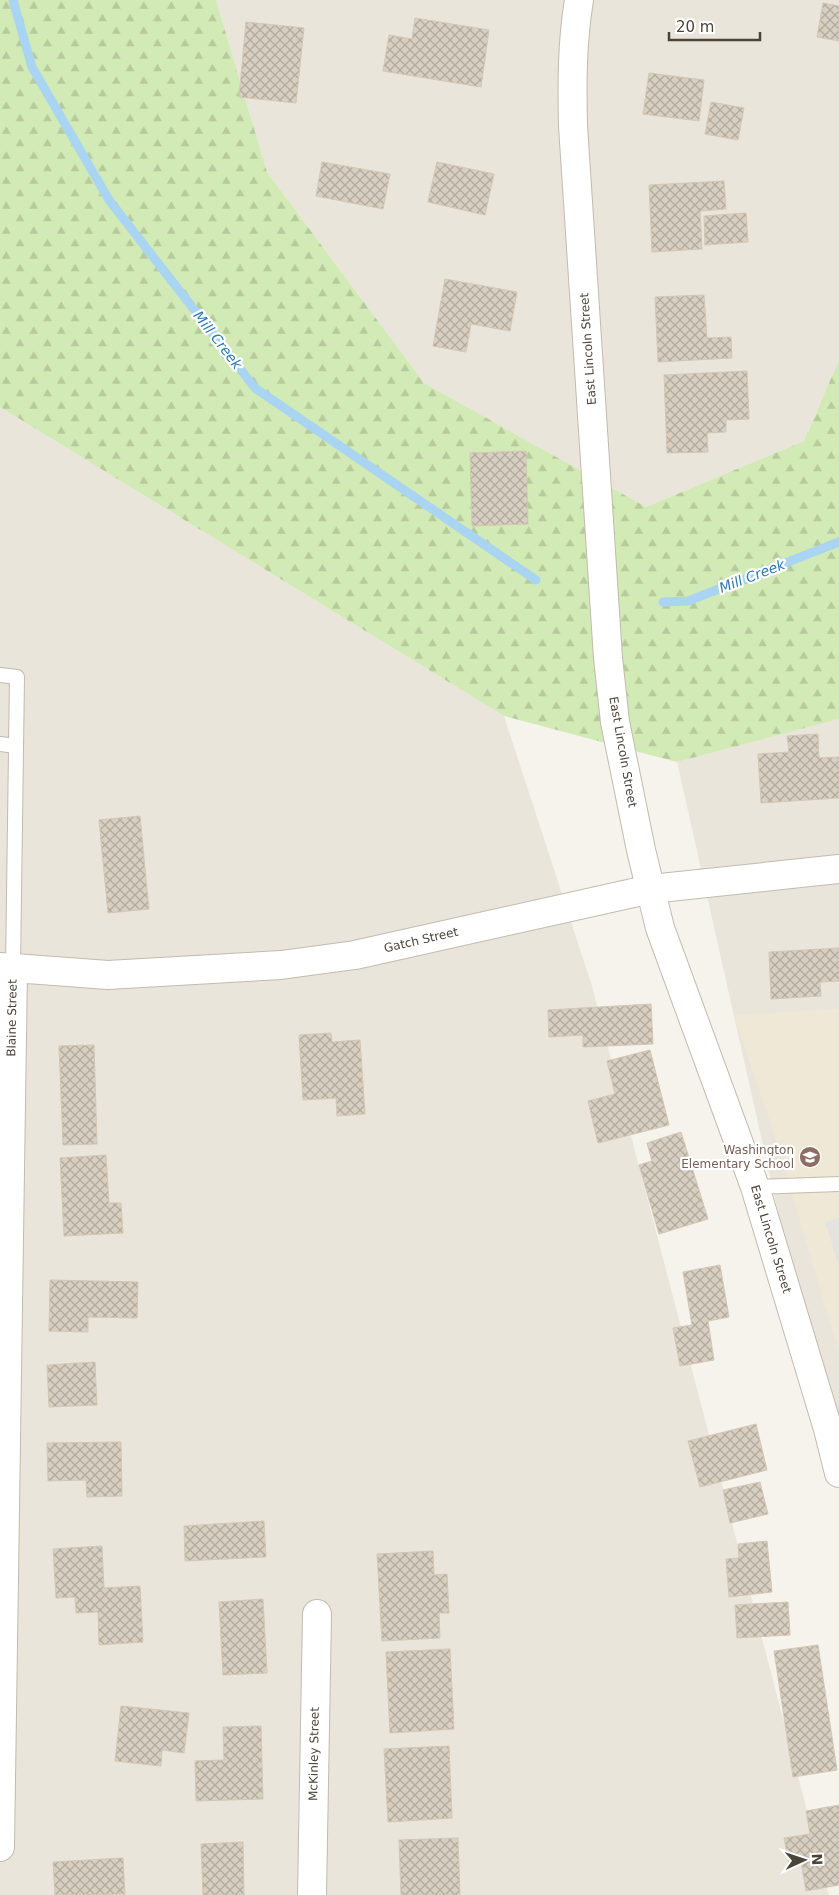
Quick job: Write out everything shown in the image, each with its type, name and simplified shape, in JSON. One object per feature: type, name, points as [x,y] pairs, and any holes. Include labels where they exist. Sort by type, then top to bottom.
[{"type":"street","name":"East Lincoln Street","points":[[579,0],[572,85],[573,126],[608,658],[615,722],[641,850],[660,928],[755,1187],[828,1429],[839,1474]]},
{"type":"street","name":"Gatch Street","points":[[6,967],[108,975],[290,964],[355,955],[650,888],[839,869]]},
{"type":"street","name":"Blaine Street","points":[[0,1847],[6,967]]},
{"type":"street","name":"McKinley Street","points":[[312,1895],[317,1614]]},
{"type":"lane","points":[[0,675],[17,677],[16,746],[6,967]]},
{"type":"lane","points":[[0,744],[16,746]]},
{"type":"lane","points":[[755,1187],[839,1184]]},
{"type":"shaded area","points":[[216,0],[839,0],[839,360],[804,441],[646,507],[424,383],[267,172]]},
{"type":"shaded area","points":[[0,407],[504,716],[592,986],[829,1895],[0,1895]]},
{"type":"shaded area","points":[[839,719],[839,1484],[677,762]]},
{"type":"shaded area","name":"Washington Elementary School","points":[[839,1009],[839,1352],[772,1127],[734,1015]]},
{"type":"shaded area","points":[[839,1218],[839,1266],[825,1222]]},
{"type":"green space","points":[[0,0],[216,0],[267,172],[424,383],[646,507],[804,441],[839,360],[839,719],[677,762],[504,716],[0,407]]},
{"type":"building","points":[[823,3],[839,6],[839,41],[817,37]]},
{"type":"building","points":[[415,18],[489,30],[481,87],[383,71],[389,35],[412,39]]},
{"type":"building","points":[[246,22],[304,28],[296,103],[239,97]]},
{"type":"building","points":[[649,73],[704,80],[699,121],[643,114]]},
{"type":"building","points":[[711,102],[744,108],[738,140],[705,134]]},
{"type":"building","points":[[322,162],[390,174],[383,209],[316,196]]},
{"type":"building","points":[[437,162],[494,174],[485,215],[428,202]]},
{"type":"building","points":[[724,181],[726,209],[700,211],[702,249],[652,252],[649,185]]},
{"type":"building","points":[[746,213],[748,242],[705,245],[704,216]]},
{"type":"building","points":[[445,279],[517,292],[510,331],[471,324],[466,352],[433,346]]},
{"type":"building","points":[[704,295],[707,338],[731,337],[732,358],[658,362],[655,297]]},
{"type":"building","points":[[747,371],[749,419],[726,420],[726,432],[707,433],[708,452],[667,453],[664,375]]},
{"type":"building","points":[[526,451],[528,524],[472,526],[470,453]]},
{"type":"building","points":[[818,734],[819,758],[839,757],[839,798],[761,803],[758,754],[789,752],[787,736]]},
{"type":"building","points":[[140,816],[149,909],[108,913],[99,820]]},
{"type":"building","points":[[839,948],[839,981],[820,982],[821,996],[771,999],[769,952]]},
{"type":"building","points":[[651,1004],[653,1044],[583,1047],[583,1035],[549,1037],[548,1010]]},
{"type":"building","points":[[331,1033],[332,1042],[360,1040],[365,1114],[337,1116],[336,1098],[303,1100],[299,1035]]},
{"type":"building","points":[[94,1045],[97,1144],[63,1145],[59,1046]]},
{"type":"building","points":[[650,1050],[669,1125],[598,1143],[588,1101],[615,1094],[607,1061]]},
{"type":"building","points":[[681,1132],[708,1219],[659,1234],[639,1165],[652,1161],[647,1143]]},
{"type":"building","points":[[106,1155],[109,1203],[121,1203],[123,1233],[64,1236],[60,1158]]},
{"type":"building","points":[[720,1265],[729,1317],[708,1321],[714,1360],[680,1366],[673,1328],[692,1325],[683,1272]]},
{"type":"building","points":[[50,1280],[138,1282],[137,1318],[88,1317],[88,1332],[49,1331]]},
{"type":"building","points":[[95,1362],[97,1405],[49,1407],[47,1365]]},
{"type":"building","points":[[756,1424],[767,1470],[700,1487],[688,1441]]},
{"type":"building","points":[[121,1442],[122,1496],[87,1497],[86,1480],[48,1481],[47,1443]]},
{"type":"building","points":[[760,1482],[768,1514],[730,1523],[723,1490]]},
{"type":"building","points":[[264,1521],[266,1557],[185,1561],[184,1526]]},
{"type":"building","points":[[767,1541],[772,1592],[729,1597],[726,1559],[739,1558],[738,1544]]},
{"type":"building","points":[[102,1546],[104,1588],[140,1586],[143,1642],[99,1645],[98,1612],[76,1613],[75,1597],[56,1598],[53,1549]]},
{"type":"building","points":[[433,1551],[434,1575],[447,1574],[449,1613],[439,1613],[440,1638],[382,1641],[377,1554]]},
{"type":"building","points":[[263,1599],[267,1673],[223,1675],[219,1602]]},
{"type":"building","points":[[788,1602],[790,1635],[737,1638],[735,1605]]},
{"type":"building","points":[[818,1645],[837,1770],[793,1777],[774,1651]]},
{"type":"building","points":[[450,1649],[454,1729],[390,1733],[386,1652]]},
{"type":"building","points":[[121,1706],[189,1713],[184,1753],[162,1750],[161,1766],[115,1761]]},
{"type":"building","points":[[261,1726],[263,1799],[196,1801],[195,1761],[224,1760],[223,1727]]},
{"type":"building","points":[[449,1746],[452,1818],[388,1822],[384,1749]]},
{"type":"building","points":[[839,1805],[839,1885],[806,1891],[801,1861],[789,1863],[784,1838],[810,1834],[806,1811]]},
{"type":"building","points":[[458,1838],[460,1895],[401,1895],[399,1840]]},
{"type":"building","points":[[243,1842],[244,1895],[203,1895],[201,1844]]},
{"type":"building","points":[[123,1858],[125,1894],[55,1895],[53,1862]]},
{"type":"waterway","name":"Mill Creek","points":[[13,0],[32,67],[109,200],[255,388],[536,580]]},
{"type":"waterway","name":"Mill Creek","points":[[663,602],[688,601],[839,542]]},
{"type":"place","name":"Washington Elementary School","points":[[810,1157]]}]
